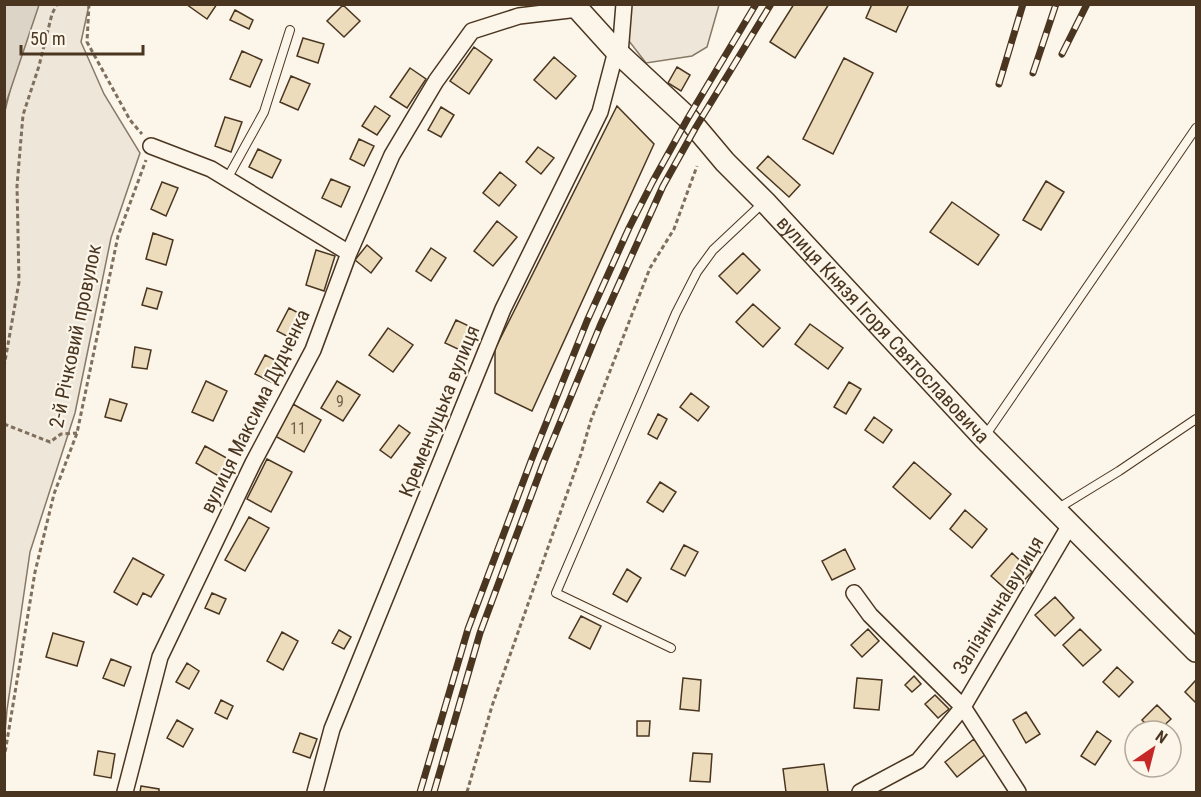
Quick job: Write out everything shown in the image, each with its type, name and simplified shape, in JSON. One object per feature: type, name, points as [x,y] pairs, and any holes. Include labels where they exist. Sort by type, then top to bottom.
[{"type":"street","name":"Кременчуцька вулиця","points":[[315,792],[332,729],[503,309],[600,112],[618,53],[624,4]]},
{"type":"street","name":"вулиця Князя Ігоря Святославовича","points":[[576,6],[618,53],[688,118],[725,162],[984,438],[1197,651]]},
{"type":"street","name":"вулиця Максима Дудченка","points":[[125,792],[160,657],[253,464],[313,350],[349,253],[392,155],[436,81],[472,31],[519,16],[576,6]]},
{"type":"street","points":[[151,146],[211,169],[349,253]]},
{"type":"street","name":"Залізнична вулиця","points":[[860,792],[918,761],[963,707],[1063,517]]},
{"type":"street","name":"Залізнична вулиця","points":[[854,593],[870,615],[963,707],[1018,792]]},
{"type":"lane","points":[[227,179],[264,112],[290,30]]},
{"type":"lane","points":[[984,438],[1197,128]]},
{"type":"lane","points":[[671,648],[556,593],[676,313],[697,272],[713,250],[765,202]]},
{"type":"lane","points":[[1063,517],[1119,471],[1197,418]]},
{"type":"path","points":[[4,367],[19,282],[17,186],[23,116],[52,14],[57,4]]},
{"type":"path","points":[[89,4],[87,42],[130,120],[151,146]]},
{"type":"path","name":"2-й Річковий провулок","points":[[4,759],[34,572],[54,494],[76,433],[118,236],[151,146]]},
{"type":"path","points":[[467,792],[492,706],[591,420],[650,268],[674,229],[697,166]]},
{"type":"path","points":[[4,423],[50,442],[61,434],[76,433]]},
{"type":"shaded area","points":[[4,5],[39,5],[5,106]]},
{"type":"shaded area","points":[[31,5],[89,5],[81,42],[104,94],[140,153],[111,238],[75,413],[30,552],[5,733],[5,111]]},
{"type":"shaded area","points":[[629,5],[719,5],[707,47],[692,56],[646,63],[629,41]]},
{"type":"building","points":[[186,4],[217,4],[207,19]]},
{"type":"building","points":[[794,4],[829,4],[795,58],[770,42]]},
{"type":"building","points":[[872,4],[909,4],[896,32],[866,18]]},
{"type":"building","points":[[343,5],[360,21],[344,37],[327,21]]},
{"type":"building","points":[[235,10],[253,20],[249,29],[230,20]]},
{"type":"building","points":[[303,38],[324,44],[318,63],[297,56]]},
{"type":"building","points":[[474,47],[492,60],[469,94],[450,81]]},
{"type":"building","points":[[242,51],[262,60],[250,87],[230,79]]},
{"type":"building","points":[[554,57],[576,76],[556,99],[534,80]]},
{"type":"building","points":[[844,58],[873,73],[833,154],[803,139]]},
{"type":"building","points":[[677,67],[690,75],[681,91],[668,83]]},
{"type":"building","points":[[410,68],[426,79],[407,108],[390,97]]},
{"type":"building","points":[[291,76],[310,84],[298,110],[280,102]]},
{"type":"building","points":[[375,106],[390,116],[377,135],[362,126]]},
{"type":"building","points":[[617,106],[654,144],[532,411],[495,393],[495,349]]},
{"type":"building","points":[[441,107],[454,115],[441,137],[428,130]]},
{"type":"building","points":[[225,117],[242,122],[231,152],[215,146]]},
{"type":"building","points":[[359,139],[374,146],[364,166],[350,159]]},
{"type":"building","points":[[538,147],[554,158],[541,174],[526,162]]},
{"type":"building","points":[[258,149],[281,160],[272,178],[249,167]]},
{"type":"building","points":[[768,156],[800,185],[789,197],[757,168]]},
{"type":"building","points":[[500,172],[516,185],[499,206],[483,193]]},
{"type":"building","points":[[331,179],[350,187],[341,207],[322,198]]},
{"type":"building","points":[[1046,181],[1064,192],[1041,230],[1023,220]]},
{"type":"building","points":[[162,182],[178,188],[166,216],[151,209]]},
{"type":"building","points":[[952,202],[999,235],[978,265],[930,232]]},
{"type":"building","points":[[497,221],[517,237],[493,266],[474,251]]},
{"type":"building","points":[[153,233],[173,240],[166,265],[146,259]]},
{"type":"building","points":[[367,245],[382,258],[371,273],[355,260]]},
{"type":"building","points":[[431,248],[446,258],[431,281],[416,271]]},
{"type":"building","points":[[316,250],[335,256],[324,291],[306,285]]},
{"type":"building","points":[[743,253],[760,270],[737,294],[719,276]]},
{"type":"building","points":[[147,288],[162,292],[157,309],[142,305]]},
{"type":"building","points":[[753,304],[780,328],[763,347],[736,322]]},
{"type":"building","points":[[289,308],[308,318],[296,341],[277,331]]},
{"type":"building","points":[[456,320],[471,327],[460,350],[445,343]]},
{"type":"building","points":[[810,324],[843,348],[828,369],[795,344]]},
{"type":"building","points":[[388,328],[413,345],[393,372],[369,355]]},
{"type":"building","points":[[135,347],[151,350],[147,369],[132,367]]},
{"type":"building","points":[[265,355],[283,364],[273,383],[255,374]]},
{"type":"building","points":[[206,381],[227,391],[213,421],[192,412]]},
{"type":"building","points":[[337,381],[360,395],[343,421],[321,408]]},
{"type":"building","points":[[849,382],[861,389],[846,414],[834,407]]},
{"type":"building","points":[[691,393],[709,407],[698,421],[680,407]]},
{"type":"building","points":[[110,399],[127,404],[121,421],[105,417]]},
{"type":"building","points":[[293,404],[321,420],[304,452],[275,436]]},
{"type":"building","points":[[658,414],[667,419],[657,439],[648,434]]},
{"type":"building","points":[[874,417],[892,430],[883,443],[865,430]]},
{"type":"building","points":[[399,425],[410,433],[391,458],[380,450]]},
{"type":"building","points":[[205,446],[232,461],[222,478],[196,463]]},
{"type":"building","points":[[267,459],[292,472],[271,512],[247,499]]},
{"type":"building","points":[[914,462],[951,494],[930,519],[893,487]]},
{"type":"building","points":[[660,482],[676,492],[663,512],[647,502]]},
{"type":"building","points":[[965,510],[987,529],[972,548],[950,529]]},
{"type":"building","points":[[249,517],[269,528],[245,571],[225,560]]},
{"type":"building","points":[[684,545],[698,552],[685,576],[671,569]]},
{"type":"building","points":[[845,549],[855,569],[832,580],[822,561]]},
{"type":"building","points":[[1012,553],[1032,572],[1011,594],[991,576]]},
{"type":"building","points":[[133,558],[164,575],[151,597],[143,593],[137,605],[114,592]]},
{"type":"building","points":[[627,569],[641,578],[627,602],[613,594]]},
{"type":"building","points":[[212,593],[226,599],[219,614],[205,608]]},
{"type":"building","points":[[1055,597],[1074,618],[1055,636],[1035,615]]},
{"type":"building","points":[[581,616],[601,626],[590,649],[569,638]]},
{"type":"building","points":[[868,629],[879,641],[862,657],[851,645]]},
{"type":"building","points":[[1080,629],[1101,650],[1083,666],[1063,645]]},
{"type":"building","points":[[339,630],[351,637],[344,649],[332,643]]},
{"type":"building","points":[[282,632],[298,641],[283,670],[267,661]]},
{"type":"building","points":[[53,633],[84,642],[77,666],[46,657]]},
{"type":"building","points":[[111,659],[131,667],[124,686],[103,678]]},
{"type":"building","points":[[187,663],[199,671],[189,689],[176,682]]},
{"type":"building","points":[[1117,667],[1133,682],[1119,697],[1103,682]]},
{"type":"building","points":[[914,676],[921,684],[912,692],[905,685]]},
{"type":"building","points":[[683,678],[701,680],[699,711],[680,709]]},
{"type":"building","points":[[857,678],[882,680],[879,710],[854,708]]},
{"type":"building","points":[[1196,680],[1196,703],[1185,692]]},
{"type":"building","points":[[935,695],[949,709],[938,718],[925,704]]},
{"type":"building","points":[[221,700],[233,706],[227,719],[215,713]]},
{"type":"building","points":[[1157,705],[1171,719],[1143,719]]},
{"type":"building","points":[[1026,712],[1040,734],[1026,743],[1013,720]]},
{"type":"building","points":[[177,720],[193,729],[183,747],[167,738]]},
{"type":"building","points":[[637,721],[650,721],[649,736],[637,736]]},
{"type":"building","points":[[1097,731],[1111,741],[1095,765],[1081,756]]},
{"type":"building","points":[[300,733],[317,739],[310,758],[293,752]]},
{"type":"building","points":[[974,739],[986,754],[957,777],[945,762]]},
{"type":"building","points":[[98,751],[115,754],[111,778],[94,775]]},
{"type":"building","points":[[693,753],[712,754],[710,782],[690,781]]},
{"type":"building","points":[[824,764],[828,792],[786,792],[783,769]]},
{"type":"building","points":[[141,786],[159,789],[159,792],[140,792]]},
{"type":"railway","points":[[420,792],[468,629],[587,321],[653,181],[756,4]]},
{"type":"railway","points":[[434,792],[480,633],[543,464],[600,326],[663,186],[771,4]]},
{"type":"railway","points":[[999,84],[1023,4]]},
{"type":"railway","points":[[1033,73],[1056,4]]},
{"type":"railway","points":[[1062,54],[1087,4]]}]
